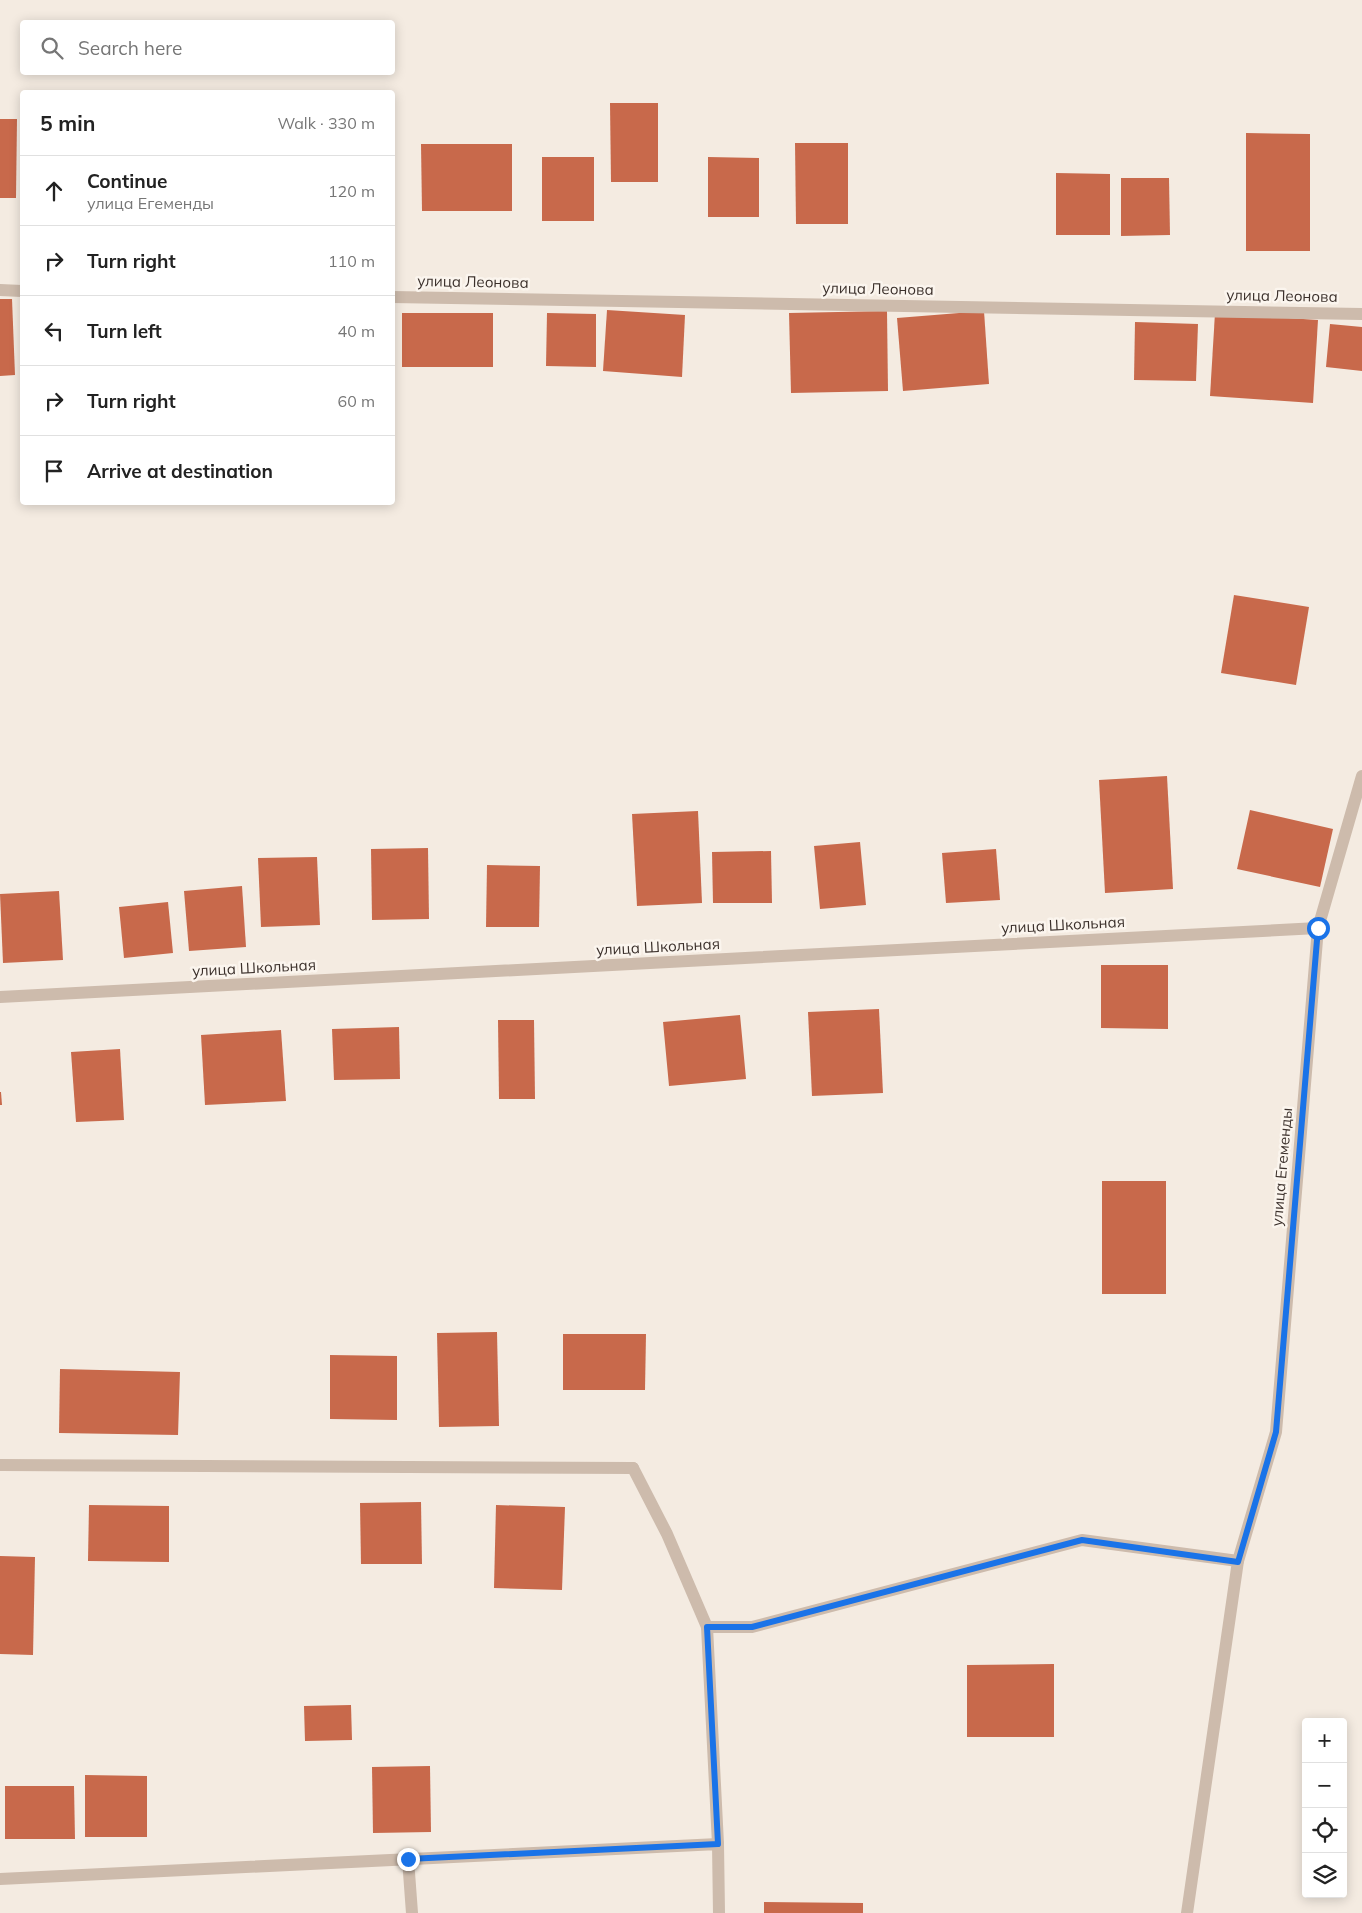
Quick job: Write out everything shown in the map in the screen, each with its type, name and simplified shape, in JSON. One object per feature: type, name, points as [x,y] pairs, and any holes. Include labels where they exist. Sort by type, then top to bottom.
[{"type":"street","points":[[0,290],[20,291]]},
{"type":"street","name":"улица Леонова","points":[[395,297],[1362,314]]},
{"type":"street","name":"улица Егеменды","points":[[1187,1913],[1238,1562],[1276,1432],[1318,928],[1362,776]]},
{"type":"street","name":"улица Школьная","points":[[0,997],[1318,928]]},
{"type":"street","points":[[0,1465],[633,1468],[667,1534],[707,1627],[720,1913]]},
{"type":"street","points":[[707,1627],[752,1627],[1082,1540],[1238,1562]]},
{"type":"street","points":[[0,1879],[718,1844]]},
{"type":"street","points":[[408,1859],[412,1913]]},
{"type":"building","points":[[610,103],[658,103],[658,182],[611,182]]},
{"type":"building","points":[[0,119],[17,119],[16,198],[0,198]]},
{"type":"building","points":[[1246,133],[1310,134],[1310,251],[1246,251]]},
{"type":"building","points":[[795,143],[848,143],[848,224],[796,224]]},
{"type":"building","points":[[421,144],[512,144],[512,211],[422,211]]},
{"type":"building","points":[[542,157],[594,157],[594,221],[542,221]]},
{"type":"building","points":[[708,157],[759,158],[759,217],[708,217]]},
{"type":"building","points":[[1056,173],[1110,174],[1110,235],[1056,235]]},
{"type":"building","points":[[1121,178],[1169,178],[1170,235],[1121,236]]},
{"type":"building","points":[[0,299],[12,299],[15,375],[0,376]]},
{"type":"building","points":[[607,310],[685,315],[682,377],[603,371]]},
{"type":"building","points":[[887,311],[888,391],[791,393],[789,313]]},
{"type":"building","points":[[984,311],[989,384],[903,391],[897,318]]},
{"type":"building","points":[[402,313],[493,313],[493,367],[402,367]]},
{"type":"building","points":[[547,313],[596,314],[596,367],[546,366]]},
{"type":"building","points":[[1215,313],[1318,320],[1313,403],[1210,396]]},
{"type":"building","points":[[1135,322],[1198,324],[1196,381],[1134,380]]},
{"type":"building","points":[[1330,324],[1362,327],[1362,371],[1326,367]]},
{"type":"building","points":[[1234,595],[1309,607],[1296,685],[1221,673]]},
{"type":"building","points":[[1167,776],[1173,889],[1105,893],[1099,780]]},
{"type":"building","points":[[1250,810],[1333,829],[1320,887],[1237,869]]},
{"type":"building","points":[[698,811],[702,903],[637,906],[632,814]]},
{"type":"building","points":[[860,842],[866,905],[820,909],[814,846]]},
{"type":"building","points":[[428,848],[429,919],[372,920],[371,849]]},
{"type":"building","points":[[996,849],[1000,900],[946,903],[942,853]]},
{"type":"building","points":[[771,851],[772,903],[713,903],[712,852]]},
{"type":"building","points":[[317,857],[320,925],[261,927],[258,858]]},
{"type":"building","points":[[487,865],[540,866],[539,927],[486,927]]},
{"type":"building","points":[[242,886],[246,947],[189,951],[184,891]]},
{"type":"building","points":[[59,891],[63,960],[3,963],[0,894]]},
{"type":"building","points":[[168,902],[173,953],[124,958],[119,907]]},
{"type":"building","points":[[1101,965],[1168,965],[1168,1029],[1101,1028]]},
{"type":"building","points":[[879,1009],[883,1093],[812,1096],[808,1012]]},
{"type":"building","points":[[740,1015],[746,1079],[669,1086],[663,1022]]},
{"type":"building","points":[[498,1020],[534,1020],[535,1099],[499,1099]]},
{"type":"building","points":[[399,1027],[400,1079],[334,1080],[332,1029]]},
{"type":"building","points":[[281,1030],[286,1101],[205,1105],[201,1035]]},
{"type":"building","points":[[120,1049],[124,1120],[76,1122],[71,1052]]},
{"type":"building","points":[[1,1092],[2,1105],[0,1105]]},
{"type":"building","points":[[1102,1181],[1166,1181],[1166,1294],[1102,1294]]},
{"type":"building","points":[[497,1332],[499,1426],[439,1427],[437,1333]]},
{"type":"building","points":[[563,1334],[646,1334],[645,1390],[563,1390]]},
{"type":"building","points":[[330,1355],[397,1356],[397,1420],[330,1419]]},
{"type":"building","points":[[60,1369],[180,1372],[178,1435],[59,1433]]},
{"type":"building","points":[[421,1502],[422,1564],[361,1564],[360,1503]]},
{"type":"building","points":[[89,1505],[169,1506],[169,1562],[88,1561]]},
{"type":"building","points":[[496,1505],[565,1507],[562,1590],[494,1588]]},
{"type":"building","points":[[0,1556],[35,1557],[33,1655],[0,1654]]},
{"type":"building","points":[[1054,1664],[1054,1737],[967,1737],[967,1665]]},
{"type":"building","points":[[351,1705],[352,1740],[305,1741],[304,1706]]},
{"type":"building","points":[[430,1766],[431,1832],[373,1833],[372,1767]]},
{"type":"building","points":[[85,1775],[147,1776],[147,1837],[85,1837]]},
{"type":"building","points":[[5,1786],[74,1786],[75,1839],[5,1839]]},
{"type":"building","points":[[764,1902],[863,1903],[863,1913],[764,1913]]},
{"type":"route","points":[[408,1859],[718,1844],[707,1627],[752,1627],[1082,1540],[1238,1562],[1276,1432],[1318,928]]}]
